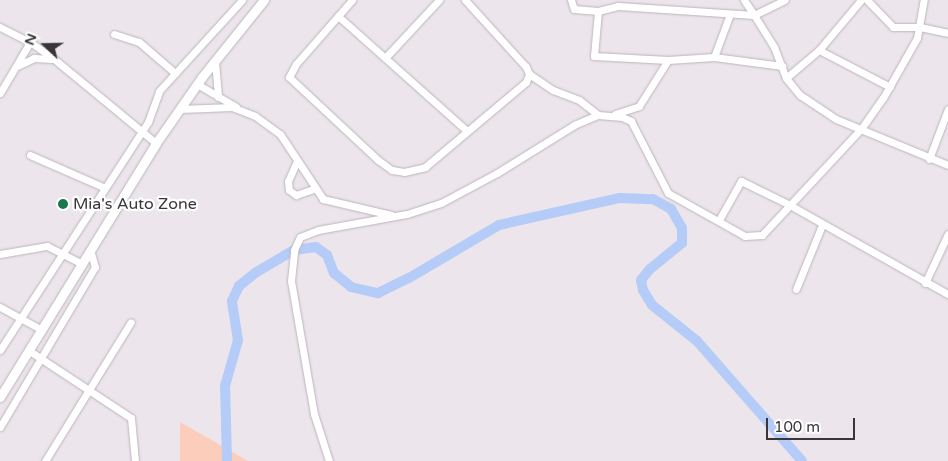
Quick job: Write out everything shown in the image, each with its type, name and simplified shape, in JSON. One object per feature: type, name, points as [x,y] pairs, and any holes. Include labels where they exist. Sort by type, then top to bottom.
[{"type":"street","points":[[0,350],[18,319],[64,255],[103,187],[141,134],[152,115],[159,91],[242,0]]},
{"type":"street","points":[[352,0],[296,64],[289,77],[378,160],[392,170],[417,170],[520,88],[529,74]]},
{"type":"street","points":[[385,58],[439,0]]},
{"type":"street","points":[[465,0],[518,56],[529,74],[552,90],[579,100],[598,115]]},
{"type":"street","points":[[571,0],[574,9],[598,11],[618,3],[754,15],[785,0]]},
{"type":"street","points":[[744,0],[774,47],[786,78],[818,108],[929,159],[948,165]]},
{"type":"street","points":[[786,78],[819,50],[861,0]]},
{"type":"street","points":[[867,0],[893,27],[920,27],[948,33]]},
{"type":"street","points":[[329,461],[314,414],[291,281],[294,250],[300,237],[309,232],[394,216],[441,203],[498,173],[574,125],[598,115],[612,115],[631,121],[668,193],[686,206],[720,220],[745,236],[755,237],[767,230],[788,204],[861,129],[890,87],[911,51],[920,27],[924,0]]},
{"type":"street","points":[[0,397],[156,143],[197,84],[260,1]]},
{"type":"street","points":[[598,11],[594,56],[668,60],[714,57],[782,66]]},
{"type":"street","points":[[714,57],[730,14]]},
{"type":"street","points":[[338,16],[467,131]]},
{"type":"street","points":[[0,27],[30,42],[54,59],[141,134],[156,143]]},
{"type":"street","points":[[114,34],[139,42],[175,73]]},
{"type":"street","points":[[0,93],[30,42]]},
{"type":"street","points":[[819,50],[890,87]]},
{"type":"street","points":[[15,68],[34,58],[54,59]]},
{"type":"street","points":[[612,115],[639,106],[668,60]]},
{"type":"street","points":[[215,61],[218,97]]},
{"type":"street","points":[[197,84],[273,128],[297,161],[314,189],[326,202],[394,216]]},
{"type":"street","points":[[180,109],[199,106],[238,108]]},
{"type":"street","points":[[929,159],[948,109]]},
{"type":"street","points":[[30,155],[103,187]]},
{"type":"street","points":[[297,161],[288,181],[289,190],[296,195],[314,189]]},
{"type":"street","points":[[720,220],[741,181],[788,204],[925,283],[948,294]]},
{"type":"street","points":[[796,289],[822,225]]},
{"type":"street","points":[[925,283],[948,234]]},
{"type":"street","points":[[0,254],[38,245],[56,249],[82,264]]},
{"type":"street","points":[[0,427],[43,359],[95,267],[90,250]]},
{"type":"street","points":[[0,307],[18,319],[42,330]]},
{"type":"street","points":[[45,461],[91,390],[131,322]]},
{"type":"street","points":[[28,350],[131,418],[136,461]]},
{"type":"shaded area","points":[[180,422],[248,461],[180,461]]},
{"type":"waterway","points":[[227,461],[225,386],[238,340],[232,301],[239,286],[255,273],[294,250],[316,247],[327,255],[334,273],[351,287],[378,293],[409,278],[499,225],[620,198],[653,199],[671,209],[682,228],[682,243],[650,269],[641,280],[643,290],[652,305],[697,341],[802,461]]},
{"type":"place","name":"Mia's Auto Zone","points":[[63,204]]}]
